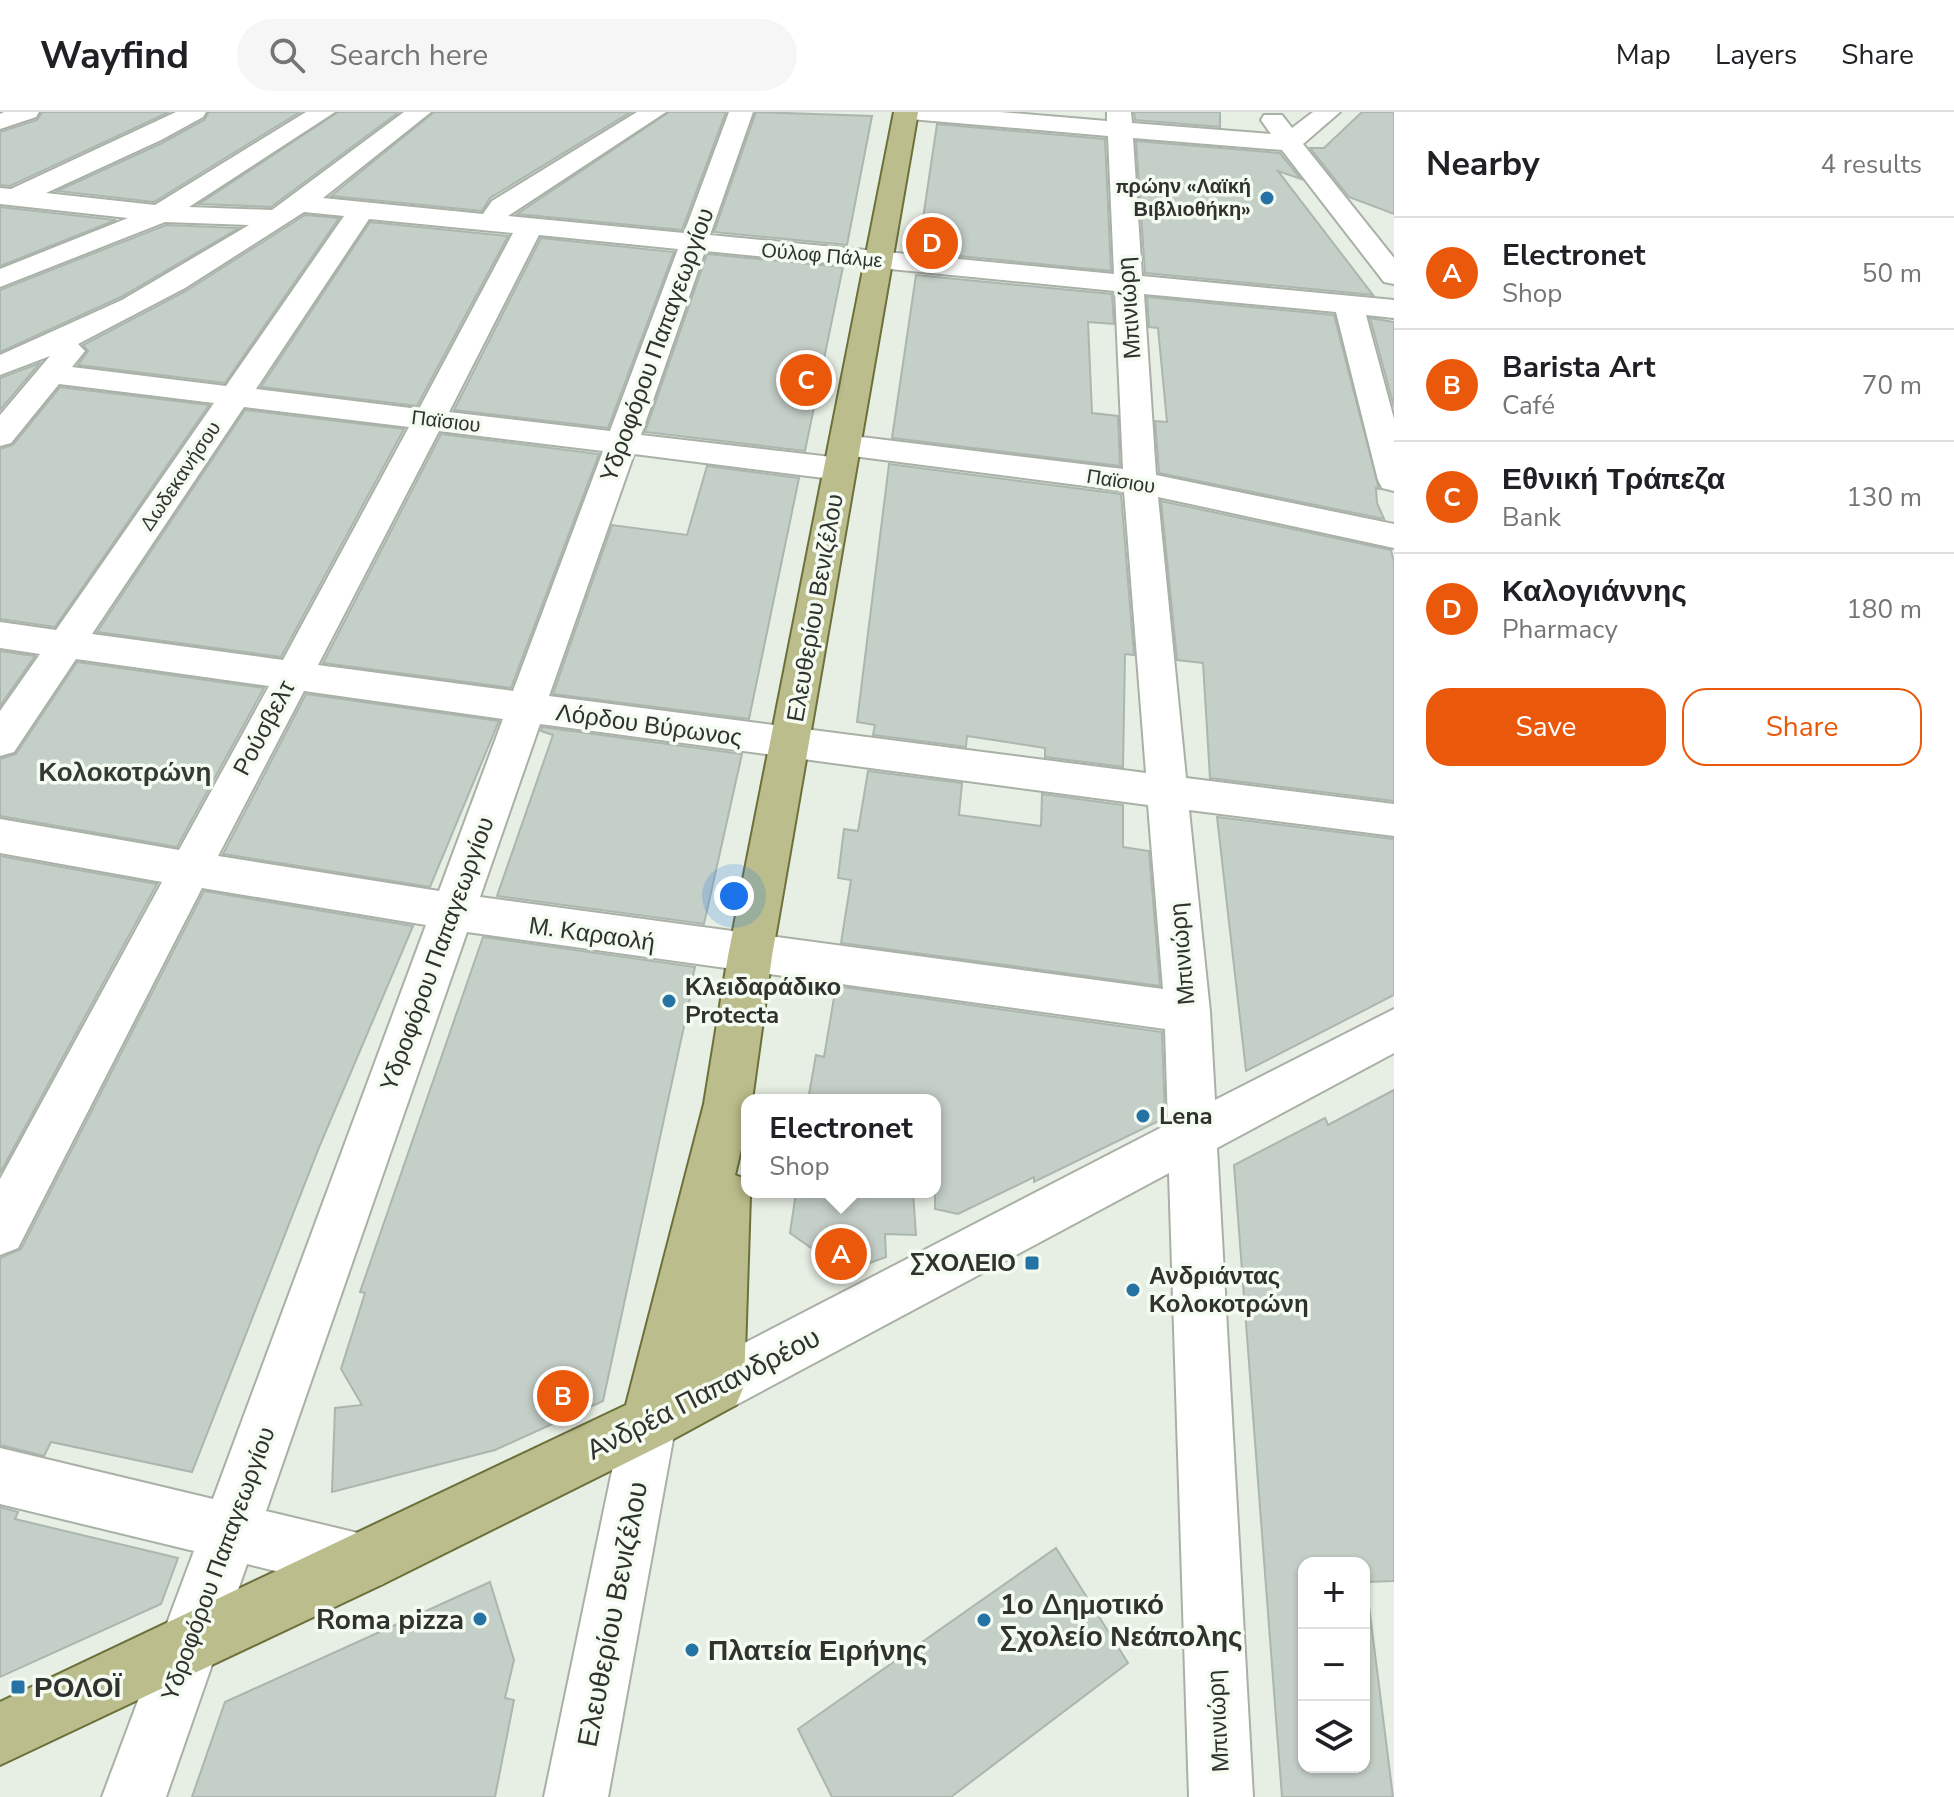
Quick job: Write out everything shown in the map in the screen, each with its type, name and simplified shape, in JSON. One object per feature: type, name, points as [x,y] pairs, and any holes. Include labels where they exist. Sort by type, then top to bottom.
[{"type":"main road","name":"Ελευθερίου Βενιζέλου","points":[[649,1423],[728,1104],[750,956],[908,112]]},
{"type":"main road","name":"Ελευθερίου Βενιζέλου","points":[[717,1386],[728,1104]]},
{"type":"main road","name":"Ανδρέα Παπανδρέου","points":[[0,1734],[362,1563],[649,1423],[717,1386]]},
{"type":"street","points":[[0,122],[27,112]]},
{"type":"street","points":[[151,112],[187,116]]},
{"type":"street","points":[[0,279],[159,214],[323,112]]},
{"type":"street","points":[[0,366],[89,328],[287,211],[363,159],[419,112]]},
{"type":"street","points":[[489,224],[501,207],[654,112]]},
{"type":"street","name":"Υδροφόρου Παπαγεωργίου","points":[[134,1797],[741,112]]},
{"type":"street","points":[[908,112],[1119,121],[1289,143],[1328,112]]},
{"type":"street","points":[[1268,112],[1337,207],[1394,276]]},
{"type":"street","points":[[5,199],[187,116]]},
{"type":"street","name":"Μπινιώρη","points":[[1119,121],[1140,482],[1187,1012],[1221,1797]]},
{"type":"street","name":"Ούλοφ Πάλμε","points":[[5,199],[159,214],[361,211],[1394,309]]},
{"type":"street","points":[[1337,207],[1380,223]]},
{"type":"street","name":"Δωδεκανήσου","points":[[0,741],[361,211]]},
{"type":"street","name":"Ρούσβελτ","points":[[0,1230],[187,870],[430,419],[529,228]]},
{"type":"street","points":[[1349,305],[1394,480]]},
{"type":"street","points":[[0,436],[89,328]]},
{"type":"street","name":"Παϊσιου","points":[[51,374],[621,442],[1140,482],[1394,536]]},
{"type":"street","name":"Λόρδου Βύρωνος","points":[[0,635],[790,744],[1394,820]]},
{"type":"street","name":"Μ. Καραολή","points":[[0,836],[452,913],[750,956],[1187,1012]]},
{"type":"street","name":"Ανδρέα Παπανδρέου","points":[[717,1386],[1394,1030]]},
{"type":"street","name":"Ελευθερίου Βενιζέλου","points":[[576,1797],[649,1423]]},
{"type":"street","points":[[0,1476],[362,1563]]},
{"type":"building","points":[[42,112],[169,112],[10,186],[0,185],[0,132],[37,120]]},
{"type":"building","points":[[209,112],[300,112],[154,202],[57,191],[162,143],[204,120]]},
{"type":"building","points":[[338,112],[399,112],[271,207],[199,204]]},
{"type":"building","points":[[434,112],[631,112],[490,198],[482,211],[331,196]]},
{"type":"building","points":[[669,112],[726,112],[682,230],[517,214]]},
{"type":"building","points":[[756,112],[872,116],[847,245],[714,232]]},
{"type":"building","points":[[1134,112],[1220,112],[1220,127],[1135,120]]},
{"type":"building","points":[[1362,112],[1394,112],[1394,214],[1349,197],[1310,148],[1324,148]]},
{"type":"building","points":[[937,124],[1105,139],[1111,271],[918,252]]},
{"type":"building","points":[[1136,141],[1280,153],[1301,179],[1278,171],[1373,295],[1145,273]]},
{"type":"building","points":[[0,207],[116,220],[0,266]]},
{"type":"building","points":[[305,215],[339,218],[225,383],[78,365],[88,351],[83,345],[186,291]]},
{"type":"building","points":[[370,222],[508,236],[417,406],[261,387]]},
{"type":"building","points":[[166,225],[239,228],[121,297],[0,352],[0,290]]},
{"type":"building","points":[[541,238],[674,252],[608,428],[454,410]]},
{"type":"building","points":[[707,254],[843,267],[805,451],[645,432]]},
{"type":"building","points":[[916,275],[1112,294],[1114,324],[1088,322],[1092,413],[1118,416],[1120,466],[892,438]]},
{"type":"building","points":[[1147,297],[1334,315],[1379,489],[1376,488],[1377,503],[1384,519],[1159,473],[1155,421],[1167,422],[1158,328],[1149,327]]},
{"type":"building","points":[[1370,318],[1394,322],[1394,407]]},
{"type":"building","points":[[40,363],[0,410],[0,378]]},
{"type":"building","points":[[60,387],[209,405],[55,627],[0,619],[0,449],[13,445]]},
{"type":"building","points":[[245,410],[404,429],[281,657],[97,632]]},
{"type":"building","points":[[441,434],[599,454],[511,688],[323,663]]},
{"type":"building","points":[[889,464],[1121,494],[1134,655],[1125,654],[1123,767],[1045,757],[1045,748],[967,736],[966,747],[873,735],[875,725],[857,722]]},
{"type":"building","points":[[707,466],[799,478],[749,719],[553,694],[612,525],[687,535]]},
{"type":"building","points":[[1161,501],[1391,550],[1394,562],[1394,801],[1210,778],[1203,663],[1177,660]]},
{"type":"building","points":[[0,651],[35,656],[0,706]]},
{"type":"building","points":[[77,662],[264,688],[177,847],[0,816],[0,759],[16,754]]},
{"type":"building","points":[[306,694],[499,721],[430,887],[223,854]]},
{"type":"building","points":[[542,727],[742,754],[704,924],[497,896],[553,735],[541,731]]},
{"type":"building","points":[[868,771],[962,783],[959,815],[1041,826],[1042,794],[1123,805],[1123,847],[1149,851],[1160,986],[841,943],[851,880],[838,878],[844,829],[858,831]]},
{"type":"building","points":[[1217,817],[1394,839],[1394,995],[1246,1071]]},
{"type":"building","points":[[0,856],[157,884],[0,1173]]},
{"type":"building","points":[[204,891],[413,926],[320,1145],[192,1472],[51,1442],[44,1456],[0,1445],[0,1258],[21,1249]]},
{"type":"building","points":[[483,937],[695,967],[603,1401],[495,1450],[332,1492],[335,1408],[362,1405],[341,1369],[365,1293],[360,1292]]},
{"type":"building","points":[[836,986],[1162,1032],[1165,1118],[1034,1182],[1034,1177],[958,1214],[935,1209],[935,1198],[941,1198],[941,1094],[809,1094],[816,1055],[824,1057]]},
{"type":"building","points":[[1394,1090],[1394,1581],[1370,1582],[1370,1557],[1298,1557],[1298,1773],[1370,1773],[1370,1614],[1393,1797],[1282,1797],[1234,1165],[1325,1118],[1328,1125]]},
{"type":"building","points":[[795,1198],[913,1198],[916,1235],[885,1234],[886,1257],[845,1272],[790,1233]]},
{"type":"building","points":[[0,1507],[18,1512],[15,1519],[178,1558],[161,1604],[0,1677]]},
{"type":"building","points":[[1056,1548],[1128,1663],[951,1797],[832,1797],[798,1729]]},
{"type":"building","points":[[490,1582],[514,1660],[505,1698],[514,1700],[495,1797],[192,1797],[225,1702]]},
{"type":"place","name":"πρώην «Λαϊκή Βιβλιοθήκη»","points":[[1267,198]]},
{"type":"place","name":"Καλογιάννης","points":[[932,243]]},
{"type":"place","name":"Εθνική Τράπεζα","points":[[806,380]]},
{"type":"place","name":"Κλειδαράδικο Protecta","points":[[669,1001]]},
{"type":"place","name":"Lena","points":[[1143,1116]]},
{"type":"place","name":"Electronet","points":[[841,1254]]},
{"type":"place","name":"ΣΧΟΛΕΙΟ","points":[[1032,1263]]},
{"type":"place","name":"Ανδριάντας Κολοκοτρώνη","points":[[1133,1290]]},
{"type":"place","name":"Barista Art","points":[[563,1396]]},
{"type":"place","name":"Roma pizza","points":[[480,1619]]},
{"type":"place","name":"1ο Δημοτικό Σχολείο Νεάπολης","points":[[984,1620]]},
{"type":"place","name":"Πλατεία Ειρήνης","points":[[692,1650]]},
{"type":"place","name":"ΡΟΛΟΪ","points":[[18,1687]]},
{"type":"district","name":"Κολοκοτρώνη","points":[[125,772]]}]
